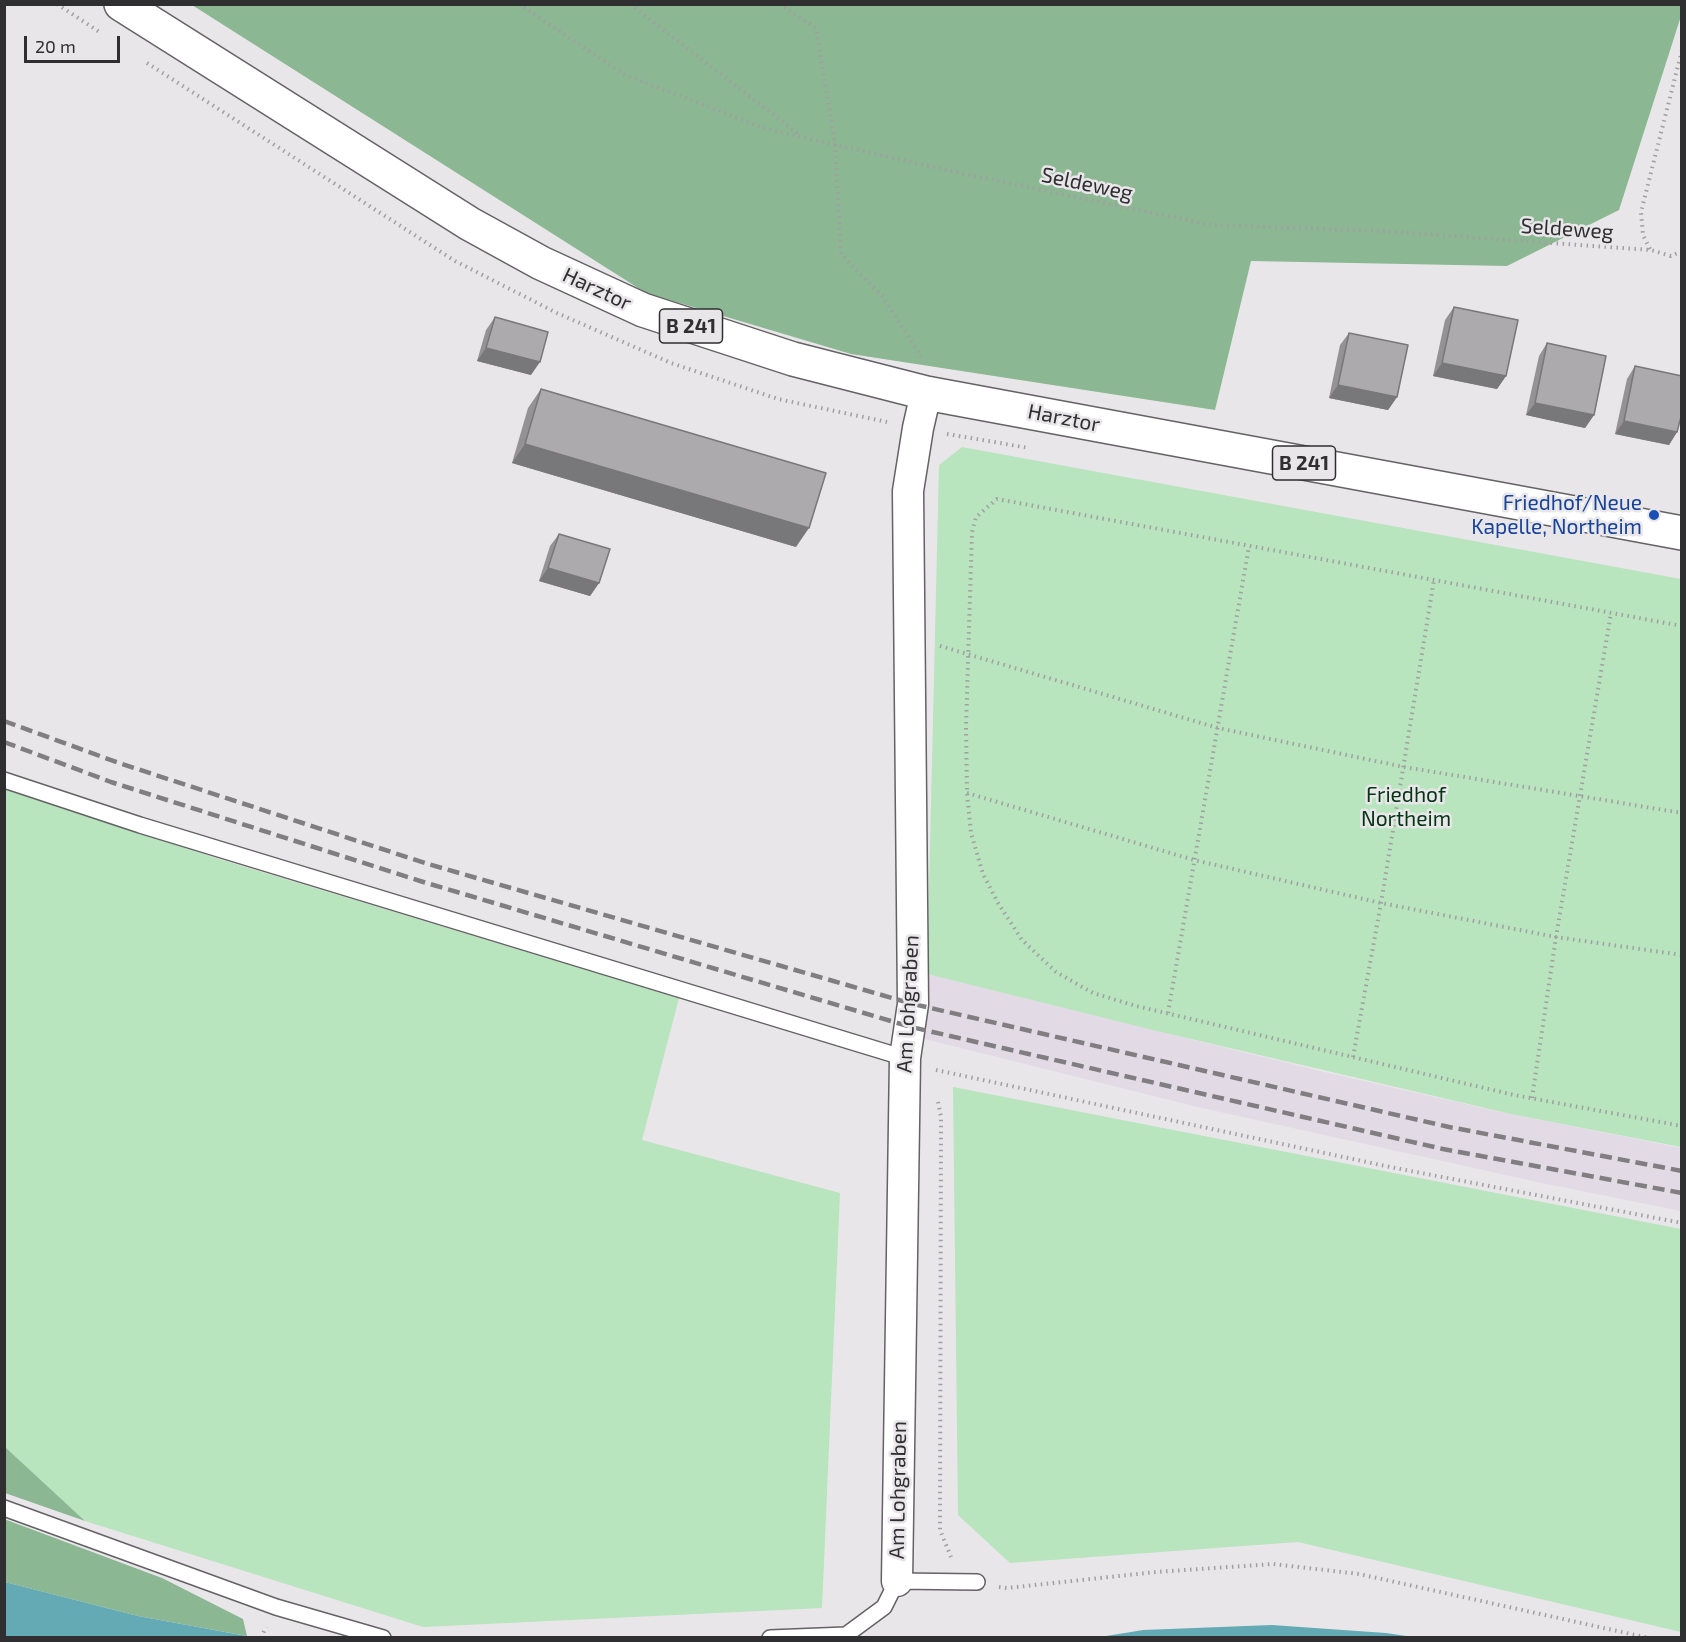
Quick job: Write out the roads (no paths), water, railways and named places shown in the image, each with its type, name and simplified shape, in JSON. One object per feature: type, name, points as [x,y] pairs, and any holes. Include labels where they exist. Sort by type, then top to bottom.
[{"type":"main road","name":"Harztor","points":[[121,4],[470,224],[541,263],[643,310],[793,359],[926,393],[1682,533]]},
{"type":"street","name":"Am Lohgraben","points":[[897,1581],[919,1063],[913,1004],[908,491],[926,393]]},
{"type":"lane","points":[[4,780],[140,825],[919,1063]]},
{"type":"lane","points":[[4,1508],[276,1607],[383,1638]]},
{"type":"lane","points":[[770,1638],[846,1635],[884,1607],[897,1581],[977,1582]]},
{"type":"water","points":[[5,1582],[138,1616],[252,1637],[5,1637]]},
{"type":"water","points":[[1272,1625],[1413,1637],[1100,1637],[1143,1630]]},
{"type":"railway","points":[[4,721],[119,763],[428,864],[913,1004],[1449,1127],[1682,1171]]},
{"type":"railway","points":[[4,742],[111,782],[420,881],[911,1027],[1443,1149],[1682,1193]]},
{"type":"place","name":"Friedhof/Neue Kapelle, Northeim","points":[[1654,515]]},
{"type":"park label","name":"Friedhof Northeim","points":[[1406,807]]}]
